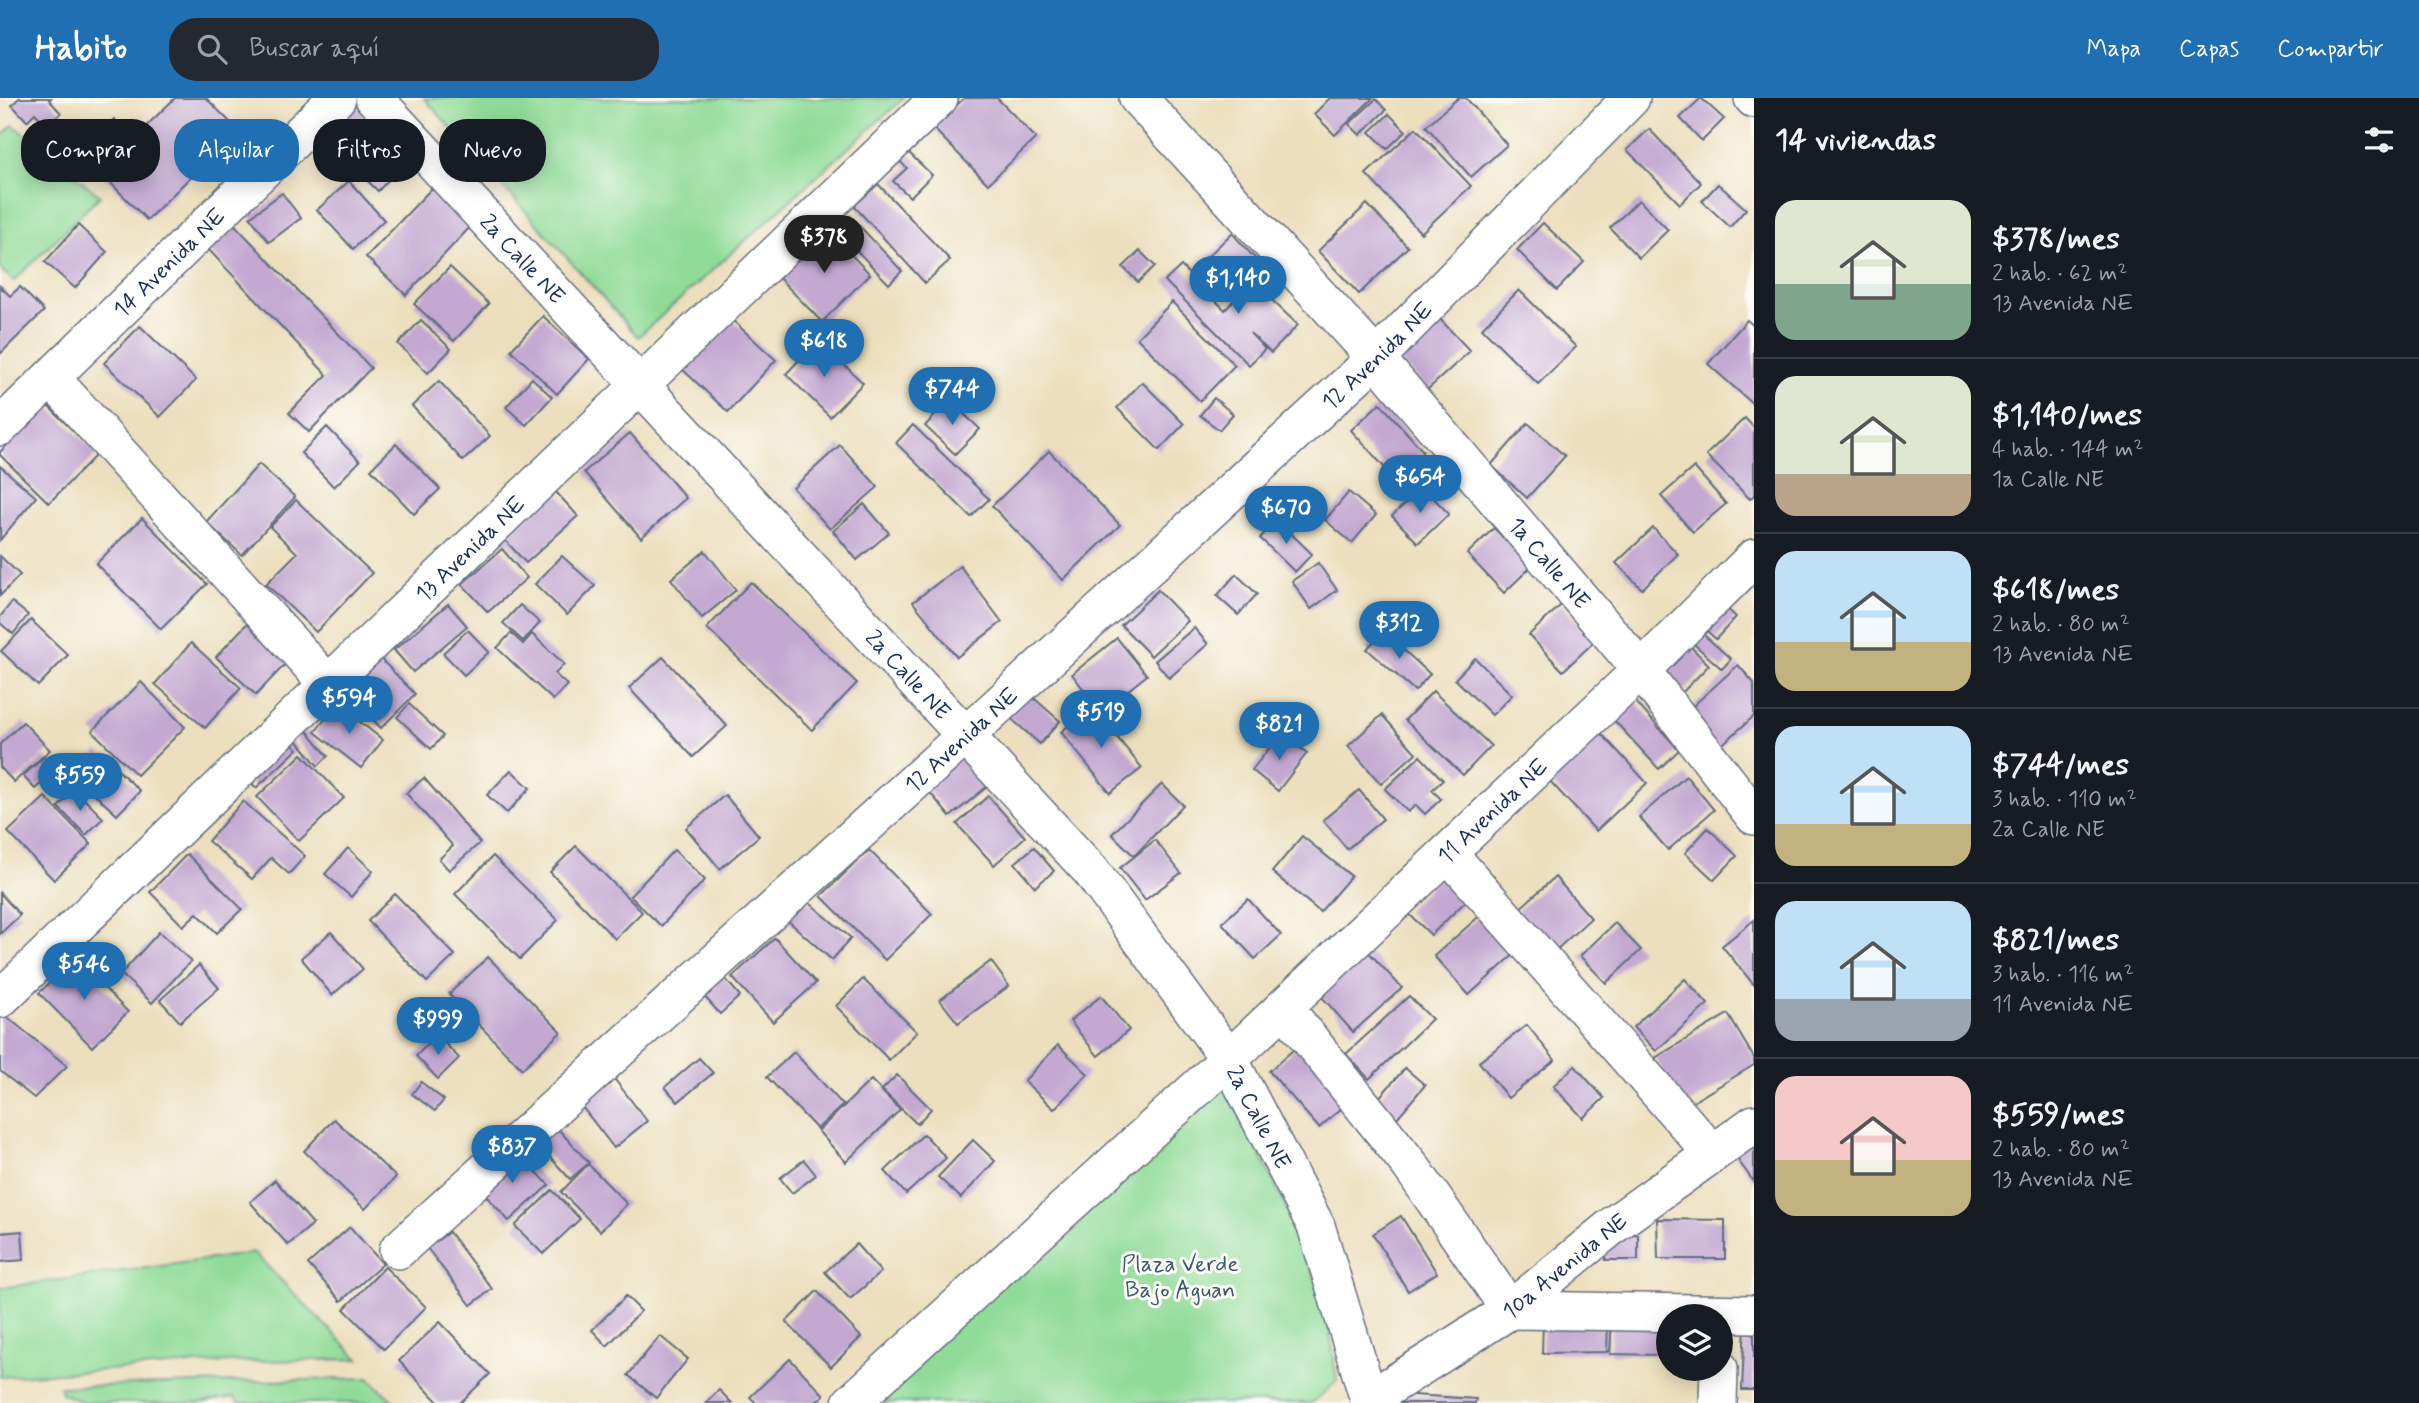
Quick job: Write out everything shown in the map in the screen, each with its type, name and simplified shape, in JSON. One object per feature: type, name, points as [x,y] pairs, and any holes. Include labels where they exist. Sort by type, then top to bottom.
[{"type":"street","name":"14 Avenida NE","points":[[0,427],[337,98]]},
{"type":"street","name":"2a Calle NE","points":[[374,98],[1091,871],[1229,1059],[1316,1226],[1370,1401]]},
{"type":"street","name":"13 Avenida NE","points":[[0,999],[939,98]]},
{"type":"street","name":"1a Calle NE","points":[[1138,98],[1376,358],[1641,670],[1754,817]]},
{"type":"street","name":"12 Avenida NE","points":[[398,1250],[965,736],[1376,358],[1631,98]]},
{"type":"street","points":[[51,378],[327,683]]},
{"type":"street","name":"11 Avenida NE","points":[[851,1403],[1229,1059],[1641,670],[1754,558]]},
{"type":"street","points":[[1448,853],[1712,1153]]},
{"type":"street","points":[[1284,1007],[1410,1165],[1510,1310],[1656,1313]]},
{"type":"street","name":"10a Avenida NE","points":[[1370,1401],[1510,1310],[1616,1223],[1754,1124]]},
{"type":"street","points":[[1718,1403],[1719,1381]]},
{"type":"green space","points":[[424,98],[904,98],[638,337],[499,182],[546,182],[546,119],[443,119]]},
{"type":"green space","points":[[13,125],[21,132],[21,182],[83,182],[100,196],[14,281],[0,269],[0,137]]},
{"type":"green space","name":"Plaza Verde Bajo Aguan","points":[[1217,1067],[1291,1217],[1327,1309],[1337,1381],[1312,1403],[866,1403]]},
{"type":"green space","points":[[254,1253],[359,1359],[229,1362],[0,1377],[0,1288]]},
{"type":"green space","points":[[369,1378],[395,1403],[239,1403],[234,1397],[201,1403],[85,1403],[61,1393],[60,1387]]},
{"type":"building","points":[[19,98],[51,98],[49,100],[61,113],[55,119],[41,119],[35,113],[25,119],[12,105]]},
{"type":"building","points":[[175,98],[206,98],[227,119],[174,119],[174,182],[185,182],[147,220],[110,182],[160,182],[160,119],[153,119]]},
{"type":"building","points":[[964,98],[997,98],[1036,138],[988,184],[933,128]]},
{"type":"building","points":[[1330,98],[1373,98],[1335,135],[1314,114]]},
{"type":"building","points":[[1458,98],[1466,98],[1507,145],[1471,177],[1426,126]]},
{"type":"building","points":[[1701,98],[1724,119],[1702,141],[1680,118]]},
{"type":"building","points":[[1376,99],[1386,110],[1360,135],[1349,124]]},
{"type":"building","points":[[357,101],[376,119],[340,119]]},
{"type":"building","points":[[1389,114],[1406,131],[1387,149],[1370,132]]},
{"type":"building","points":[[1416,128],[1471,186],[1421,233],[1366,174]]},
{"type":"building","points":[[1649,129],[1701,183],[1680,204],[1627,150]]},
{"type":"building","points":[[906,150],[932,175],[910,197],[893,181],[907,168],[897,159]]},
{"type":"building","points":[[350,182],[384,220],[353,249],[317,210]]},
{"type":"building","points":[[369,182],[387,182],[378,191]]},
{"type":"building","points":[[878,184],[950,260],[925,283],[854,206]]},
{"type":"building","points":[[1718,184],[1746,209],[1730,227],[1702,201]]},
{"type":"building","points":[[432,188],[472,225],[406,295],[366,257]]},
{"type":"building","points":[[282,193],[301,218],[269,242],[250,217]]},
{"type":"building","points":[[1639,200],[1668,230],[1639,258],[1610,228]]},
{"type":"building","points":[[1367,204],[1408,247],[1359,294],[1318,251]]},
{"type":"building","points":[[850,216],[902,271],[889,284],[836,229]]},
{"type":"building","points":[[1543,223],[1584,262],[1557,290],[1517,250]]},
{"type":"building","points":[[234,224],[371,368],[309,432],[289,413],[327,375],[208,249]]},
{"type":"building","points":[[78,225],[107,252],[75,288],[45,262]]},
{"type":"building","points":[[825,228],[870,274],[822,322],[777,276]]},
{"type":"building","points":[[1232,233],[1260,264],[1231,292],[1202,262]]},
{"type":"building","points":[[1140,251],[1155,266],[1138,282],[1123,267]]},
{"type":"building","points":[[1181,266],[1225,310],[1252,281],[1298,325],[1271,353],[1250,333],[1265,349],[1249,365],[1165,281]]},
{"type":"building","points":[[450,267],[489,304],[454,341],[414,304]]},
{"type":"building","points":[[0,286],[10,296],[20,287],[44,311],[0,354]]},
{"type":"building","points":[[1519,290],[1576,347],[1538,384],[1482,328]]},
{"type":"building","points":[[1172,302],[1235,365],[1200,401],[1137,338]]},
{"type":"building","points":[[543,316],[589,359],[557,394],[511,350]]},
{"type":"building","points":[[1438,317],[1470,351],[1427,390],[1396,357]]},
{"type":"building","points":[[730,318],[776,360],[728,412],[682,369]]},
{"type":"building","points":[[421,320],[451,349],[428,373],[398,344]]},
{"type":"building","points":[[1747,320],[1754,326],[1754,405],[1708,364]]},
{"type":"building","points":[[140,326],[196,380],[160,417],[104,363]]},
{"type":"building","points":[[818,340],[863,383],[830,417],[786,374]]},
{"type":"building","points":[[532,378],[552,397],[526,425],[506,407]]},
{"type":"building","points":[[439,381],[490,436],[463,461],[412,406]]},
{"type":"building","points":[[1142,382],[1184,424],[1159,450],[1117,408]]},
{"type":"building","points":[[1214,398],[1233,414],[1219,430],[1200,415]]},
{"type":"building","points":[[949,400],[980,429],[955,454],[925,426]]},
{"type":"building","points":[[1380,403],[1423,451],[1394,478],[1351,430]]},
{"type":"building","points":[[47,405],[97,454],[49,503],[0,455]]},
{"type":"building","points":[[1745,418],[1754,428],[1754,495],[1750,499],[1706,455]]},
{"type":"building","points":[[1528,423],[1565,456],[1527,498],[1491,465]]},
{"type":"building","points":[[913,425],[989,499],[971,517],[896,443]]},
{"type":"building","points":[[327,427],[360,461],[334,487],[301,453]]},
{"type":"building","points":[[630,433],[686,498],[641,538],[584,472]]},
{"type":"building","points":[[396,444],[440,489],[414,514],[371,469]]},
{"type":"building","points":[[840,445],[878,487],[830,529],[793,488]]},
{"type":"building","points":[[1049,451],[1120,525],[1063,580],[992,506]]},
{"type":"building","points":[[259,464],[295,497],[242,555],[206,522]]},
{"type":"building","points":[[0,466],[36,497],[0,540]]},
{"type":"building","points":[[1694,467],[1726,504],[1693,532],[1661,496]]},
{"type":"building","points":[[1423,487],[1449,514],[1418,543],[1392,516]]},
{"type":"building","points":[[555,491],[578,516],[526,563],[504,539]]},
{"type":"building","points":[[1349,492],[1376,515],[1352,543],[1325,520]]},
{"type":"building","points":[[296,500],[372,573],[316,632],[266,584],[297,553],[270,527]]},
{"type":"building","points":[[864,504],[889,533],[857,560],[833,531]]},
{"type":"building","points":[[142,518],[207,584],[161,629],[96,564]]},
{"type":"building","points":[[1277,520],[1312,554],[1295,572],[1260,538]]},
{"type":"building","points":[[1494,528],[1531,567],[1504,593],[1467,554]]},
{"type":"building","points":[[1653,528],[1678,554],[1642,589],[1616,563]]},
{"type":"building","points":[[502,549],[527,578],[488,612],[462,584]]},
{"type":"building","points":[[705,551],[736,590],[702,618],[671,579]]},
{"type":"building","points":[[0,556],[20,575],[0,596]]},
{"type":"building","points":[[562,556],[595,586],[567,615],[535,584]]},
{"type":"building","points":[[1318,563],[1337,590],[1311,609],[1292,581]]},
{"type":"building","points":[[960,566],[1002,622],[957,657],[913,602]]},
{"type":"building","points":[[1236,574],[1257,594],[1238,615],[1217,596]]},
{"type":"building","points":[[751,582],[857,683],[812,730],[707,628]]},
{"type":"building","points":[[1158,590],[1188,621],[1151,656],[1121,625]]},
{"type":"building","points":[[12,602],[28,615],[13,634],[0,623],[0,617]]},
{"type":"building","points":[[1721,603],[1736,617],[1716,639],[1700,625]]},
{"type":"building","points":[[448,604],[467,626],[413,672],[394,650]]},
{"type":"building","points":[[520,605],[540,623],[523,641],[503,623]]},
{"type":"building","points":[[1561,605],[1595,641],[1563,671],[1529,635]]},
{"type":"building","points":[[252,618],[292,657],[256,695],[216,657]]},
{"type":"building","points":[[31,620],[68,655],[38,686],[1,651]]},
{"type":"building","points":[[1695,627],[1731,659],[1722,669],[1686,637]]},
{"type":"building","points":[[1194,628],[1208,644],[1169,678],[1155,661]]},
{"type":"building","points":[[468,630],[489,652],[464,675],[443,653]]},
{"type":"building","points":[[1383,631],[1430,674],[1415,691],[1367,649]]},
{"type":"building","points":[[511,633],[523,644],[532,634],[564,664],[555,674],[567,685],[553,700],[497,648]]},
{"type":"building","points":[[1117,638],[1147,675],[1101,712],[1072,674]]},
{"type":"building","points":[[191,643],[241,688],[205,728],[155,684]]},
{"type":"building","points":[[1688,644],[1709,665],[1674,701],[1653,680]]},
{"type":"building","points":[[374,652],[415,694],[381,728],[340,686]]},
{"type":"building","points":[[663,657],[727,726],[693,757],[629,688]]},
{"type":"building","points":[[1475,658],[1512,695],[1492,715],[1455,679]]},
{"type":"building","points":[[1738,665],[1754,683],[1754,716],[1715,751],[1683,715]]},
{"type":"building","points":[[141,682],[185,727],[137,775],[92,731]]},
{"type":"building","points":[[1433,691],[1491,746],[1463,775],[1405,720]]},
{"type":"building","points":[[1027,692],[1060,721],[1040,744],[1007,715]]},
{"type":"building","points":[[1632,698],[1679,750],[1659,769],[1611,717]]},
{"type":"building","points":[[337,704],[383,740],[361,768],[315,732]]},
{"type":"building","points":[[409,704],[443,736],[431,749],[397,717]]},
{"type":"building","points":[[1092,706],[1142,768],[1110,793],[1061,732]]},
{"type":"building","points":[[1382,715],[1416,753],[1381,784],[1348,746]]},
{"type":"building","points":[[23,722],[50,750],[14,782],[0,767],[0,744]]},
{"type":"building","points":[[301,723],[328,756],[318,766],[291,733]]},
{"type":"building","points":[[1600,732],[1647,783],[1596,831],[1548,779]]},
{"type":"building","points":[[282,733],[298,749],[256,788],[241,771]]},
{"type":"building","points":[[1281,733],[1307,753],[1278,791],[1252,770]]},
{"type":"building","points":[[98,751],[140,791],[117,815],[75,776]]},
{"type":"building","points":[[963,752],[989,785],[950,817],[923,784]]},
{"type":"building","points":[[302,754],[344,798],[299,841],[257,797]]},
{"type":"building","points":[[1420,756],[1443,780],[1432,790],[1441,799],[1425,814],[1416,805],[1408,812],[1385,789]]},
{"type":"building","points":[[44,757],[56,770],[35,789],[23,776]]},
{"type":"building","points":[[511,770],[530,788],[507,813],[487,795]]},
{"type":"building","points":[[1686,776],[1714,810],[1668,850],[1639,817]]},
{"type":"building","points":[[424,778],[480,843],[449,870],[439,859],[453,846],[406,793]]},
{"type":"building","points":[[1162,784],[1183,805],[1134,856],[1112,834]]},
{"type":"building","points":[[75,790],[103,818],[86,835],[58,807]]},
{"type":"building","points":[[1359,790],[1383,819],[1347,849],[1323,820]]},
{"type":"building","points":[[725,795],[759,836],[720,869],[686,828]]},
{"type":"building","points":[[988,796],[1025,837],[994,865],[957,824]]},
{"type":"building","points":[[45,797],[91,844],[54,880],[8,832]]},
{"type":"building","points":[[243,801],[305,856],[289,874],[271,858],[252,879],[208,841]]},
{"type":"building","points":[[1708,828],[1737,856],[1714,880],[1685,853]]},
{"type":"building","points":[[1302,836],[1351,876],[1320,912],[1272,872]]},
{"type":"building","points":[[1155,840],[1181,873],[1145,900],[1120,868]]},
{"type":"building","points":[[576,846],[642,912],[615,939],[550,872]]},
{"type":"building","points":[[1034,847],[1054,871],[1035,887],[1015,863]]},
{"type":"building","points":[[348,848],[373,871],[351,897],[325,874]]},
{"type":"building","points":[[674,850],[705,880],[661,926],[630,896]]},
{"type":"building","points":[[869,850],[932,914],[885,960],[821,896]]},
{"type":"building","points":[[187,854],[242,909],[217,933],[197,913],[183,926],[150,892]]},
{"type":"building","points":[[493,856],[558,920],[520,959],[455,894]]},
{"type":"building","points":[[1445,872],[1471,896],[1431,935],[1406,911]]},
{"type":"building","points":[[1555,877],[1591,918],[1555,951],[1518,910]]},
{"type":"building","points":[[0,893],[20,915],[0,934]]},
{"type":"building","points":[[395,894],[455,955],[427,982],[368,921]]},
{"type":"building","points":[[805,899],[851,938],[832,960],[787,920]]},
{"type":"building","points":[[1248,899],[1281,935],[1255,959],[1222,923]]},
{"type":"building","points":[[1484,912],[1518,951],[1469,995],[1434,956]]},
{"type":"building","points":[[1754,920],[1754,985],[1722,946]]},
{"type":"building","points":[[1615,923],[1641,950],[1606,983],[1580,956]]},
{"type":"building","points":[[159,932],[191,961],[152,1003],[121,974]]},
{"type":"building","points":[[331,932],[363,969],[332,995],[301,958]]},
{"type":"building","points":[[775,938],[816,983],[773,1022],[732,977]]},
{"type":"building","points":[[1363,946],[1402,988],[1353,1032],[1315,989]]},
{"type":"building","points":[[488,957],[561,1032],[522,1069],[449,994]]},
{"type":"building","points":[[75,958],[128,1012],[92,1047],[39,993]]},
{"type":"building","points":[[991,961],[1009,986],[958,1023],[940,1000]]},
{"type":"building","points":[[199,965],[219,988],[180,1022],[160,1000]]},
{"type":"building","points":[[718,970],[740,996],[720,1014],[697,988]]},
{"type":"building","points":[[863,979],[917,1032],[889,1060],[836,1006]]},
{"type":"building","points":[[1685,979],[1708,1004],[1656,1051],[1633,1027]]},
{"type":"building","points":[[1101,996],[1129,1030],[1098,1056],[1070,1021]]},
{"type":"building","points":[[1409,996],[1432,1019],[1369,1079],[1346,1054]]},
{"type":"building","points":[[0,1011],[67,1066],[34,1098],[0,1071]]},
{"type":"building","points":[[1728,1014],[1754,1058],[1754,1065],[1684,1107],[1655,1058]]},
{"type":"building","points":[[1527,1025],[1555,1060],[1508,1098],[1479,1062]]},
{"type":"building","points":[[437,1035],[459,1058],[438,1079],[416,1056]]},
{"type":"building","points":[[1300,1044],[1350,1101],[1319,1128],[1269,1071]]},
{"type":"building","points":[[1058,1045],[1088,1074],[1054,1109],[1024,1081]]},
{"type":"building","points":[[794,1052],[843,1105],[817,1129],[767,1077]]},
{"type":"building","points":[[699,1058],[713,1073],[678,1102],[665,1087]]},
{"type":"building","points":[[1575,1066],[1604,1098],[1583,1118],[1553,1086]]},
{"type":"building","points":[[1405,1068],[1425,1085],[1391,1125],[1371,1107]]},
{"type":"building","points":[[609,1072],[647,1121],[614,1148],[576,1099]]},
{"type":"building","points":[[897,1075],[931,1109],[917,1124],[882,1090]]},
{"type":"building","points":[[871,1080],[900,1110],[846,1162],[818,1131]]},
{"type":"building","points":[[421,1082],[444,1100],[435,1111],[412,1094]]},
{"type":"building","points":[[548,1118],[589,1163],[570,1179],[530,1135]]},
{"type":"building","points":[[334,1119],[396,1177],[365,1209],[304,1151]]},
{"type":"building","points":[[1754,1131],[1754,1182],[1729,1148]]},
{"type":"building","points":[[924,1134],[946,1158],[906,1194],[885,1171]]},
{"type":"building","points":[[973,1140],[995,1161],[961,1198],[938,1177]]},
{"type":"building","points":[[514,1148],[549,1185],[509,1221],[475,1184]]},
{"type":"building","points":[[804,1160],[816,1175],[792,1193],[780,1178]]},
{"type":"building","points":[[588,1164],[627,1204],[600,1231],[561,1192]]},
{"type":"building","points":[[275,1180],[313,1224],[288,1245],[250,1202]]},
{"type":"building","points":[[552,1190],[580,1219],[543,1254],[515,1226]]},
{"type":"building","points":[[1401,1216],[1437,1273],[1408,1291],[1373,1234]]},
{"type":"building","points":[[1657,1219],[1725,1220],[1725,1259],[1658,1259]]},
{"type":"building","points":[[350,1227],[383,1264],[341,1301],[308,1264]]},
{"type":"building","points":[[22,1231],[24,1260],[0,1262],[0,1233]]},
{"type":"building","points":[[449,1232],[492,1289],[471,1305],[427,1248]]},
{"type":"building","points":[[1638,1234],[1638,1260],[1606,1260],[1607,1235]]},
{"type":"building","points":[[856,1244],[881,1272],[850,1299],[825,1272]]},
{"type":"building","points":[[385,1267],[426,1307],[384,1349],[344,1309]]},
{"type":"building","points":[[817,1291],[861,1337],[831,1367],[786,1322]]},
{"type":"building","points":[[626,1296],[641,1311],[607,1346],[592,1330]]},
{"type":"building","points":[[1612,1318],[1656,1318],[1656,1355],[1610,1354]]},
{"type":"building","points":[[1543,1321],[1608,1321],[1607,1352],[1542,1353]]},
{"type":"building","points":[[440,1322],[490,1374],[460,1403],[439,1403],[399,1361]]},
{"type":"building","points":[[1745,1322],[1754,1323],[1754,1390],[1742,1390]]},
{"type":"building","points":[[660,1336],[688,1359],[656,1398],[628,1375]]},
{"type":"building","points":[[790,1359],[824,1395],[815,1403],[756,1403],[750,1397]]},
{"type":"building","points":[[719,1390],[732,1403],[706,1403]]},
{"type":"building","points":[[1397,1394],[1476,1399],[1475,1403],[1397,1403]]}]
